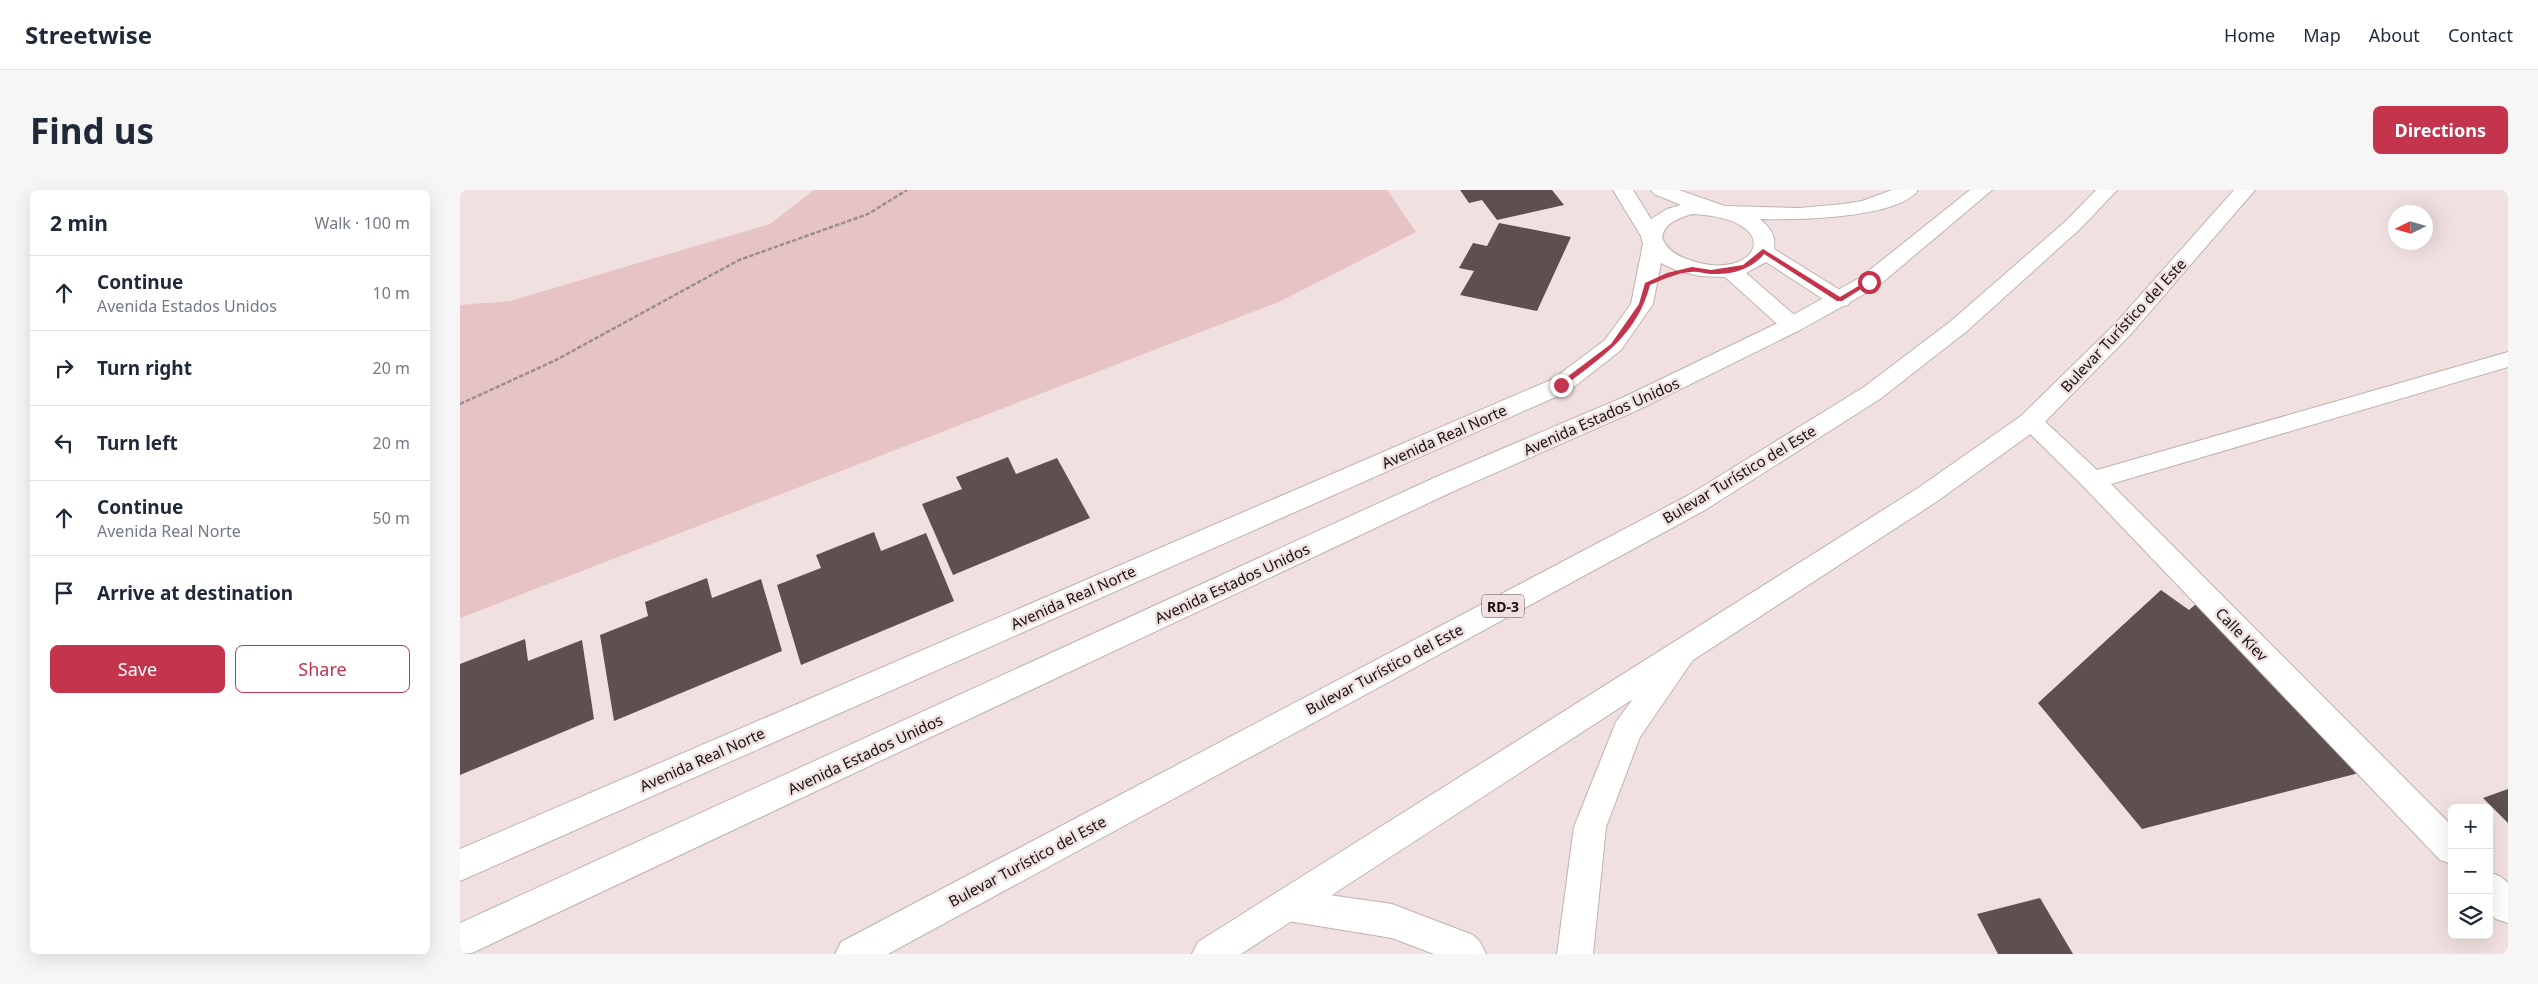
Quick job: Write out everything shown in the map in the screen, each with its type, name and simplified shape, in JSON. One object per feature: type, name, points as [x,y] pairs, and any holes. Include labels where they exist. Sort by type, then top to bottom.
[{"type":"main road","points":[[1623,190],[1661,254],[1675,263],[1692,269],[1711,272],[1730,271],[1756,260],[1762,241],[1780,220],[1807,213]]},
{"type":"main road","points":[[1661,190],[1748,220],[1762,241],[1840,300]]},
{"type":"main road","points":[[1653,240],[1656,224],[1664,216],[1677,211],[1714,209],[1807,213],[1848,211],[1886,202],[1908,190]]},
{"type":"main road","name":"Avenida Estados Unidos","points":[[460,942],[1445,484],[1632,404],[1840,300],[1869,282],[1982,190]]},
{"type":"main road","name":"Bulevar Turístico del Este","points":[[853,954],[1696,502],[1872,393],[1959,326],[2074,224],[2107,190]]},
{"type":"main road","name":"Bulevar Turístico del Este","points":[[1210,954],[1682,654],[1927,494],[2030,422],[2122,330],[2244,190]]},
{"type":"main road","name":"Avenida Real Norte","points":[[460,865],[1561,385],[1614,345],[1642,304],[1648,284],[1653,240]]},
{"type":"main road","points":[[1648,284],[1670,274],[1692,269]]},
{"type":"main road","points":[[1730,271],[1792,324]]},
{"type":"main road","points":[[2092,480],[2508,359]]},
{"type":"main road","name":"Calle Kiev","points":[[2030,422],[2092,480],[2451,849]]},
{"type":"main road","points":[[1575,954],[1590,827],[1627,731],[1682,654]]},
{"type":"main road","points":[[2493,892],[2508,907]]},
{"type":"main road","points":[[1288,906],[1392,921],[1461,947],[1468,954]]},
{"type":"path","points":[[460,404],[556,360],[739,260],[860,217],[885,205],[907,190]]},
{"type":"shaded area","points":[[814,190],[1387,190],[1416,232],[1281,301],[460,618],[460,305],[510,301],[770,224]]},
{"type":"building","points":[[1460,190],[1552,190],[1564,205],[1497,220],[1482,200],[1469,203]]},
{"type":"building","points":[[1499,223],[1571,237],[1537,311],[1460,295],[1474,271],[1459,268],[1473,243],[1487,246]]},
{"type":"building","points":[[1008,457],[1016,474],[1057,458],[1090,518],[953,575],[922,504],[962,489],[956,477]]},
{"type":"building","points":[[874,532],[881,551],[926,533],[954,601],[801,665],[777,585],[821,568],[816,555]]},
{"type":"building","points":[[707,578],[712,598],[761,579],[782,651],[614,721],[600,635],[648,616],[645,602]]},
{"type":"building","points":[[2161,590],[2189,610],[2196,604],[2359,773],[2142,829],[2038,703]]},
{"type":"building","points":[[525,639],[528,661],[582,640],[594,719],[460,775],[460,664]]},
{"type":"building","points":[[2508,789],[2508,823],[2493,808],[2493,804],[2489,804],[2483,798]]},
{"type":"building","points":[[2040,898],[2073,954],[1998,954],[1977,914]]},
{"type":"route","points":[[1561,385],[1614,345],[1642,304],[1648,284],[1670,274],[1692,269],[1711,272],[1730,271],[1756,260],[1763,251],[1840,300],[1869,282]]}]
